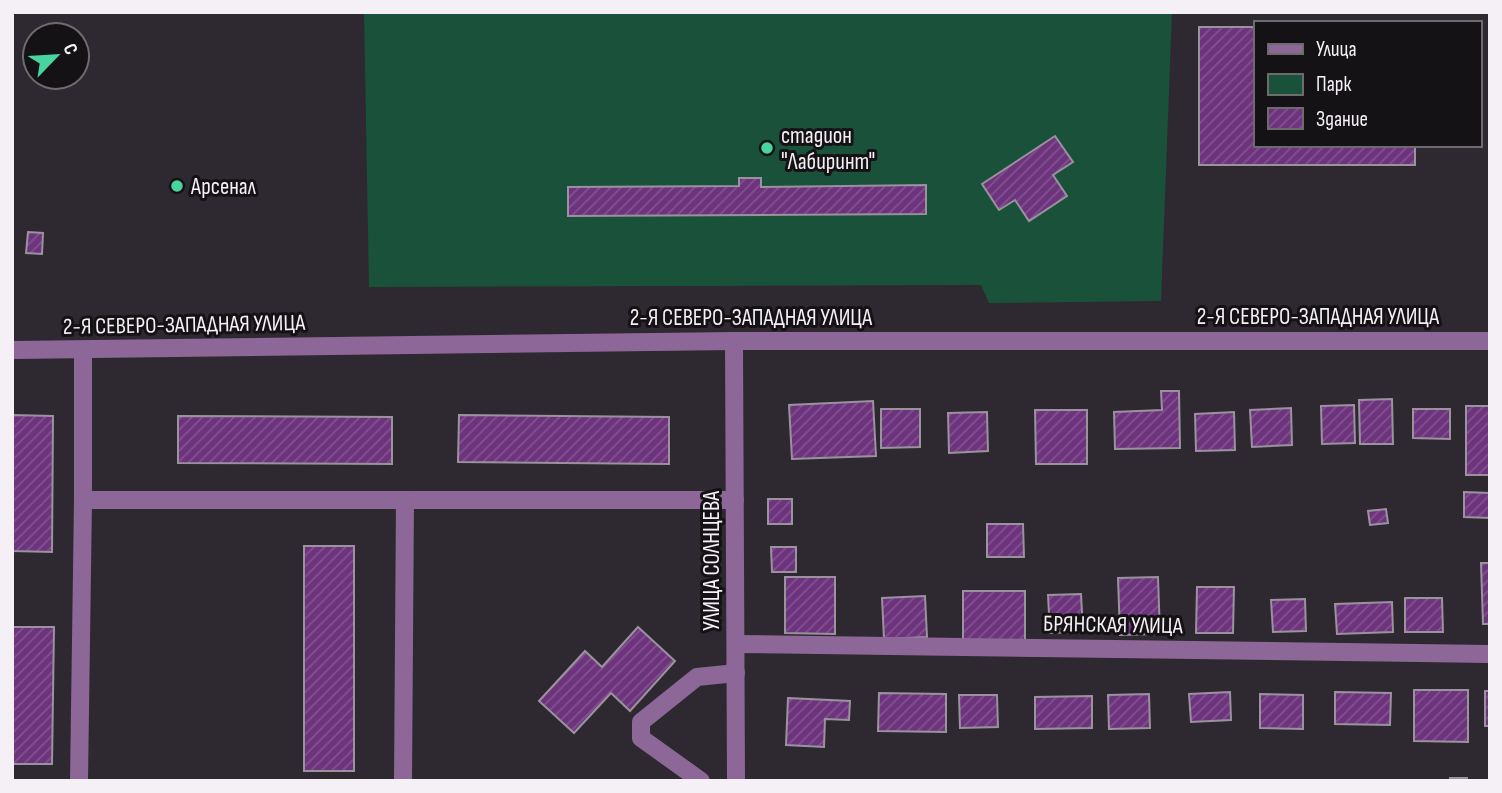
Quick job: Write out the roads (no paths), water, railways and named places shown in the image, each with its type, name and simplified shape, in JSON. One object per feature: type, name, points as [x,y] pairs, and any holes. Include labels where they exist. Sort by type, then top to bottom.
[{"type":"street","name":"2-Я СЕВЕРО-ЗАПАДНАЯ УЛИЦА","points":[[12,350],[734,341],[1490,341]]},
{"type":"street","name":"УЛИЦА СОЛНЦЕВА","points":[[734,341],[736,781]]},
{"type":"street","points":[[79,781],[83,351]]},
{"type":"street","points":[[83,500],[735,500]]},
{"type":"street","points":[[404,781],[405,500]]},
{"type":"street","name":"БРЯНСКАЯ УЛИЦА","points":[[736,643],[1490,654]]},
{"type":"street","points":[[701,781],[641,738],[641,722],[697,677],[736,673]]},
{"type":"place","name":"стадион \"Лабиринт\"","points":[[767,148]]},
{"type":"place","name":"Арсенал","points":[[177,186]]}]
